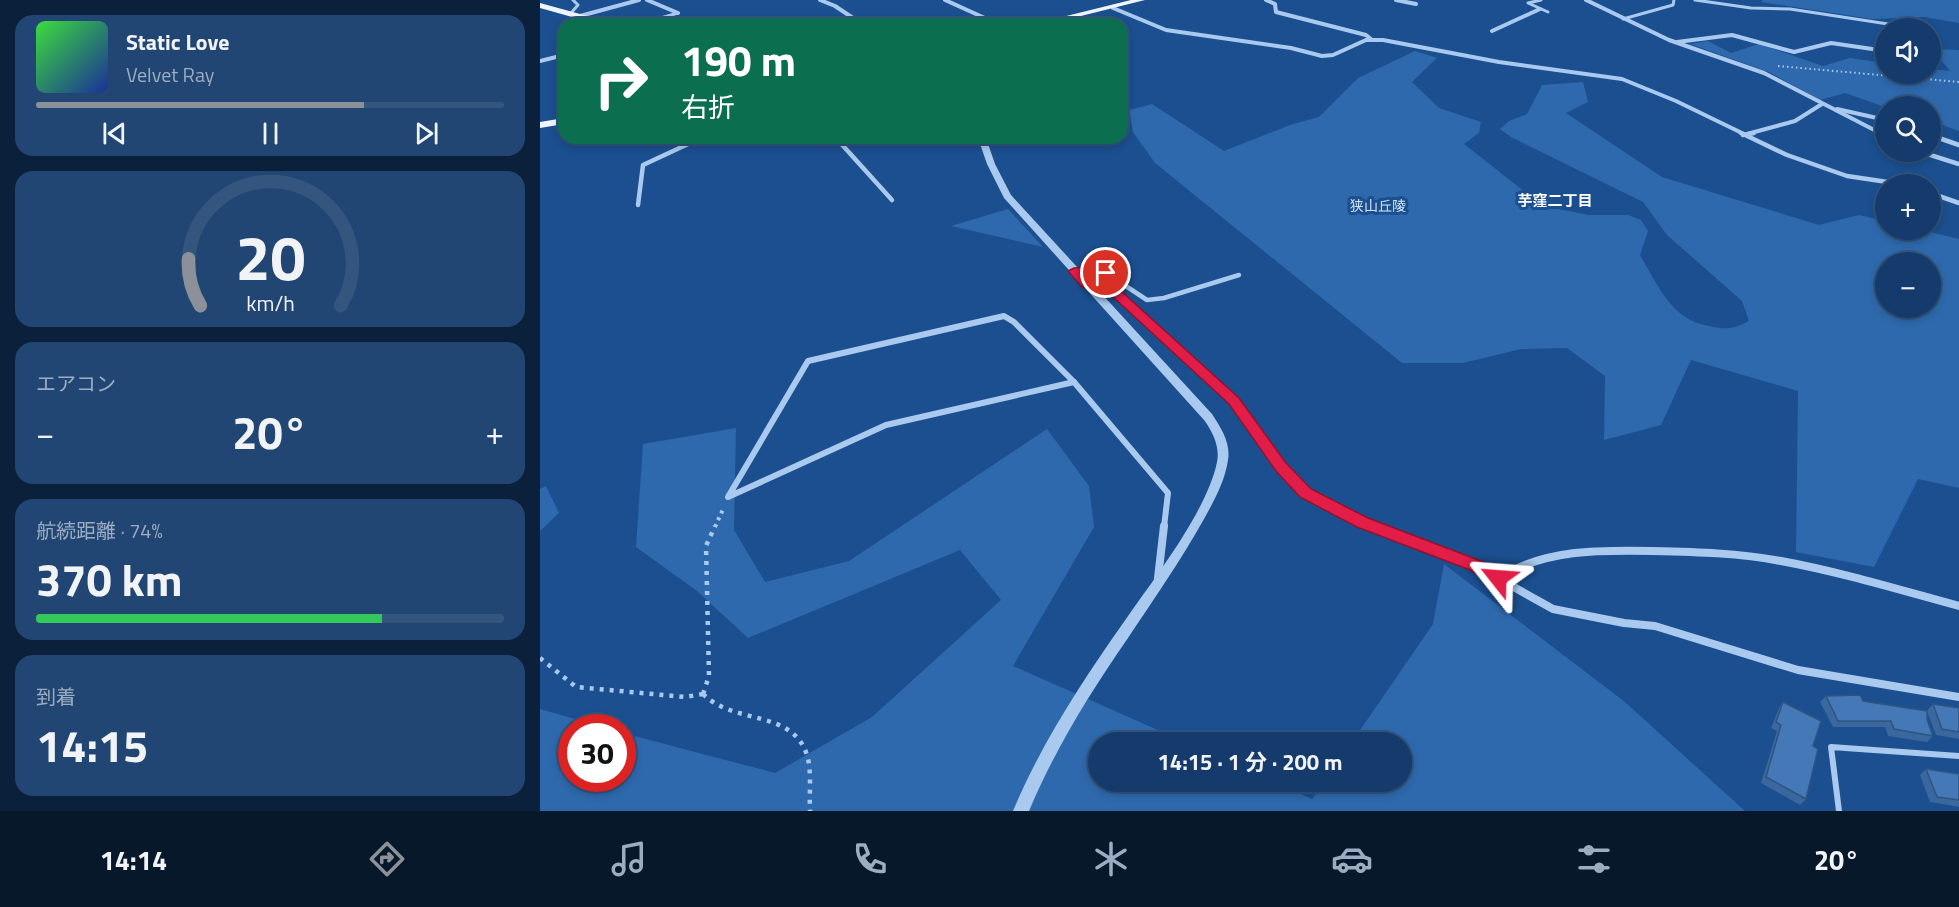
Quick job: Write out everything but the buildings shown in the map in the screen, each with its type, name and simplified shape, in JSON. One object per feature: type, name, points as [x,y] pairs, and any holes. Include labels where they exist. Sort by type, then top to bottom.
[{"type":"main road","points":[[1068,18],[1142,0]]},
{"type":"main road","points":[[540,5],[586,18]]},
{"type":"main road","points":[[540,125],[558,122]]},
{"type":"street","points":[[580,16],[639,0]]},
{"type":"street","points":[[647,0],[678,13]]},
{"type":"street","points":[[820,0],[836,6],[853,18]]},
{"type":"street","points":[[945,0],[985,18]]},
{"type":"street","points":[[1266,0],[1275,4],[1276,12],[1366,35],[1372,40]]},
{"type":"street","points":[[1396,0],[1416,4]]},
{"type":"street","points":[[1586,0],[1622,19],[1676,42],[1750,68],[1801,91],[1825,106],[1875,131]]},
{"type":"street","points":[[1113,8],[1146,23],[1175,32],[1285,47],[1322,56],[1333,56],[1366,40],[1372,40],[1499,62],[1622,79],[1676,101],[1743,135],[1820,167],[1846,176],[1875,180]]},
{"type":"street","points":[[1492,31],[1540,9]]},
{"type":"street","points":[[1676,42],[1732,35],[1794,52],[1831,43],[1875,49]]},
{"type":"street","points":[[540,61],[558,56]]},
{"type":"street","points":[[1743,135],[1796,121],[1825,106],[1875,117]]},
{"type":"street","points":[[1941,139],[1959,145]]},
{"type":"street","points":[[638,206],[643,165],[683,144]]},
{"type":"street","points":[[842,144],[892,200]]},
{"type":"street","points":[[984,144],[1007,196],[1208,417],[1218,433],[1222,446],[1218,475],[1184,546],[1062,727],[1034,777],[1021,811]]},
{"type":"street","points":[[1941,158],[1959,164]]},
{"type":"street","points":[[1941,196],[1959,202]]},
{"type":"street","points":[[1074,271],[1091,270],[1106,273],[1147,300],[1164,298],[1239,275]]},
{"type":"street","points":[[1085,283],[1118,294],[1234,401],[1281,467],[1305,493],[1363,522],[1476,566],[1553,609],[1624,623],[1655,626],[1798,670],[1959,697]]},
{"type":"street","points":[[728,497],[808,361],[1004,316],[1014,322],[1074,382],[1168,493],[1158,582]]},
{"type":"street","points":[[728,497],[886,425],[1074,382]]},
{"type":"street","points":[[1498,578],[1531,559],[1570,553],[1615,550],[1677,552],[1757,557],[1959,606]]},
{"type":"lane","points":[[571,13],[578,5],[573,0]]},
{"type":"lane","points":[[1541,0],[1528,3],[1548,12]]},
{"type":"lane","points":[[1622,19],[1673,5],[1674,0]]},
{"type":"lane","points":[[1695,0],[1751,8],[1790,9],[1875,22]]},
{"type":"lane","points":[[661,18],[678,13]]},
{"type":"lane","points":[[1839,811],[1831,747],[1959,756]]},
{"type":"path","points":[[1750,68],[1792,66],[1959,82]]},
{"type":"path","points":[[703,694],[709,676],[706,546],[728,497]]},
{"type":"path","points":[[540,658],[576,687],[685,697],[703,694]]},
{"type":"path","points":[[703,694],[715,706],[785,726],[799,737],[807,757],[810,811]]},
{"type":"green space","points":[[1763,0],[1959,0],[1959,23],[1925,17],[1872,19],[1761,2]]},
{"type":"green space","points":[[1708,41],[1731,53],[1759,44],[1823,66],[1850,58],[1875,62],[1875,84],[1941,84],[1941,70],[1950,71],[1941,60],[1941,49],[1959,50],[1959,131],[1941,125],[1941,96],[1875,96],[1875,104],[1845,93],[1820,100],[1769,72],[1690,44]]},
{"type":"green space","name":"狭山丘陵","points":[[1415,51],[1437,58],[1412,82],[1439,108],[1481,122],[1479,133],[1464,144],[1543,206],[1589,215],[1628,215],[1641,220],[1648,231],[1640,255],[1667,300],[1685,317],[1709,326],[1730,328],[1749,321],[1742,301],[1667,235],[1643,202],[1511,137],[1500,129],[1509,121],[1527,114],[1542,85],[1583,82],[1588,102],[1566,113],[1662,177],[1819,225],[1859,215],[1875,219],[1875,240],[1941,240],[1941,235],[1959,239],[1959,488],[1918,479],[1874,567],[1796,552],[1798,391],[1691,360],[1661,425],[1604,440],[1605,376],[1567,348],[1521,349],[1463,363],[1402,363],[1155,163],[1133,132],[1129,110],[1152,104],[1224,151],[1290,125],[1319,117],[1358,78]]},
{"type":"green space","points":[[1008,209],[1043,247],[951,226]]},
{"type":"green space","points":[[736,428],[734,530],[765,582],[849,561],[1047,429],[1089,486],[1094,527],[1013,666],[1162,732],[1088,732],[1088,792],[1296,792],[1312,799],[1317,792],[1412,792],[1412,732],[1359,732],[1433,624],[1444,564],[1625,702],[1745,811],[540,811],[540,709],[558,714],[558,792],[636,792],[636,736],[775,773],[872,717],[1001,600],[960,550],[748,638],[697,591],[636,547],[643,444]]},
{"type":"green space","points":[[546,486],[559,513],[540,531],[540,489]]},
{"type":"district","name":"芋窪二丁目","points":[[1555,201]]},
{"type":"route","points":[[1106,273],[1091,270],[1074,271],[1085,283],[1118,294],[1234,401],[1265,441],[1281,467],[1305,493],[1363,522],[1476,566],[1498,578]]}]
